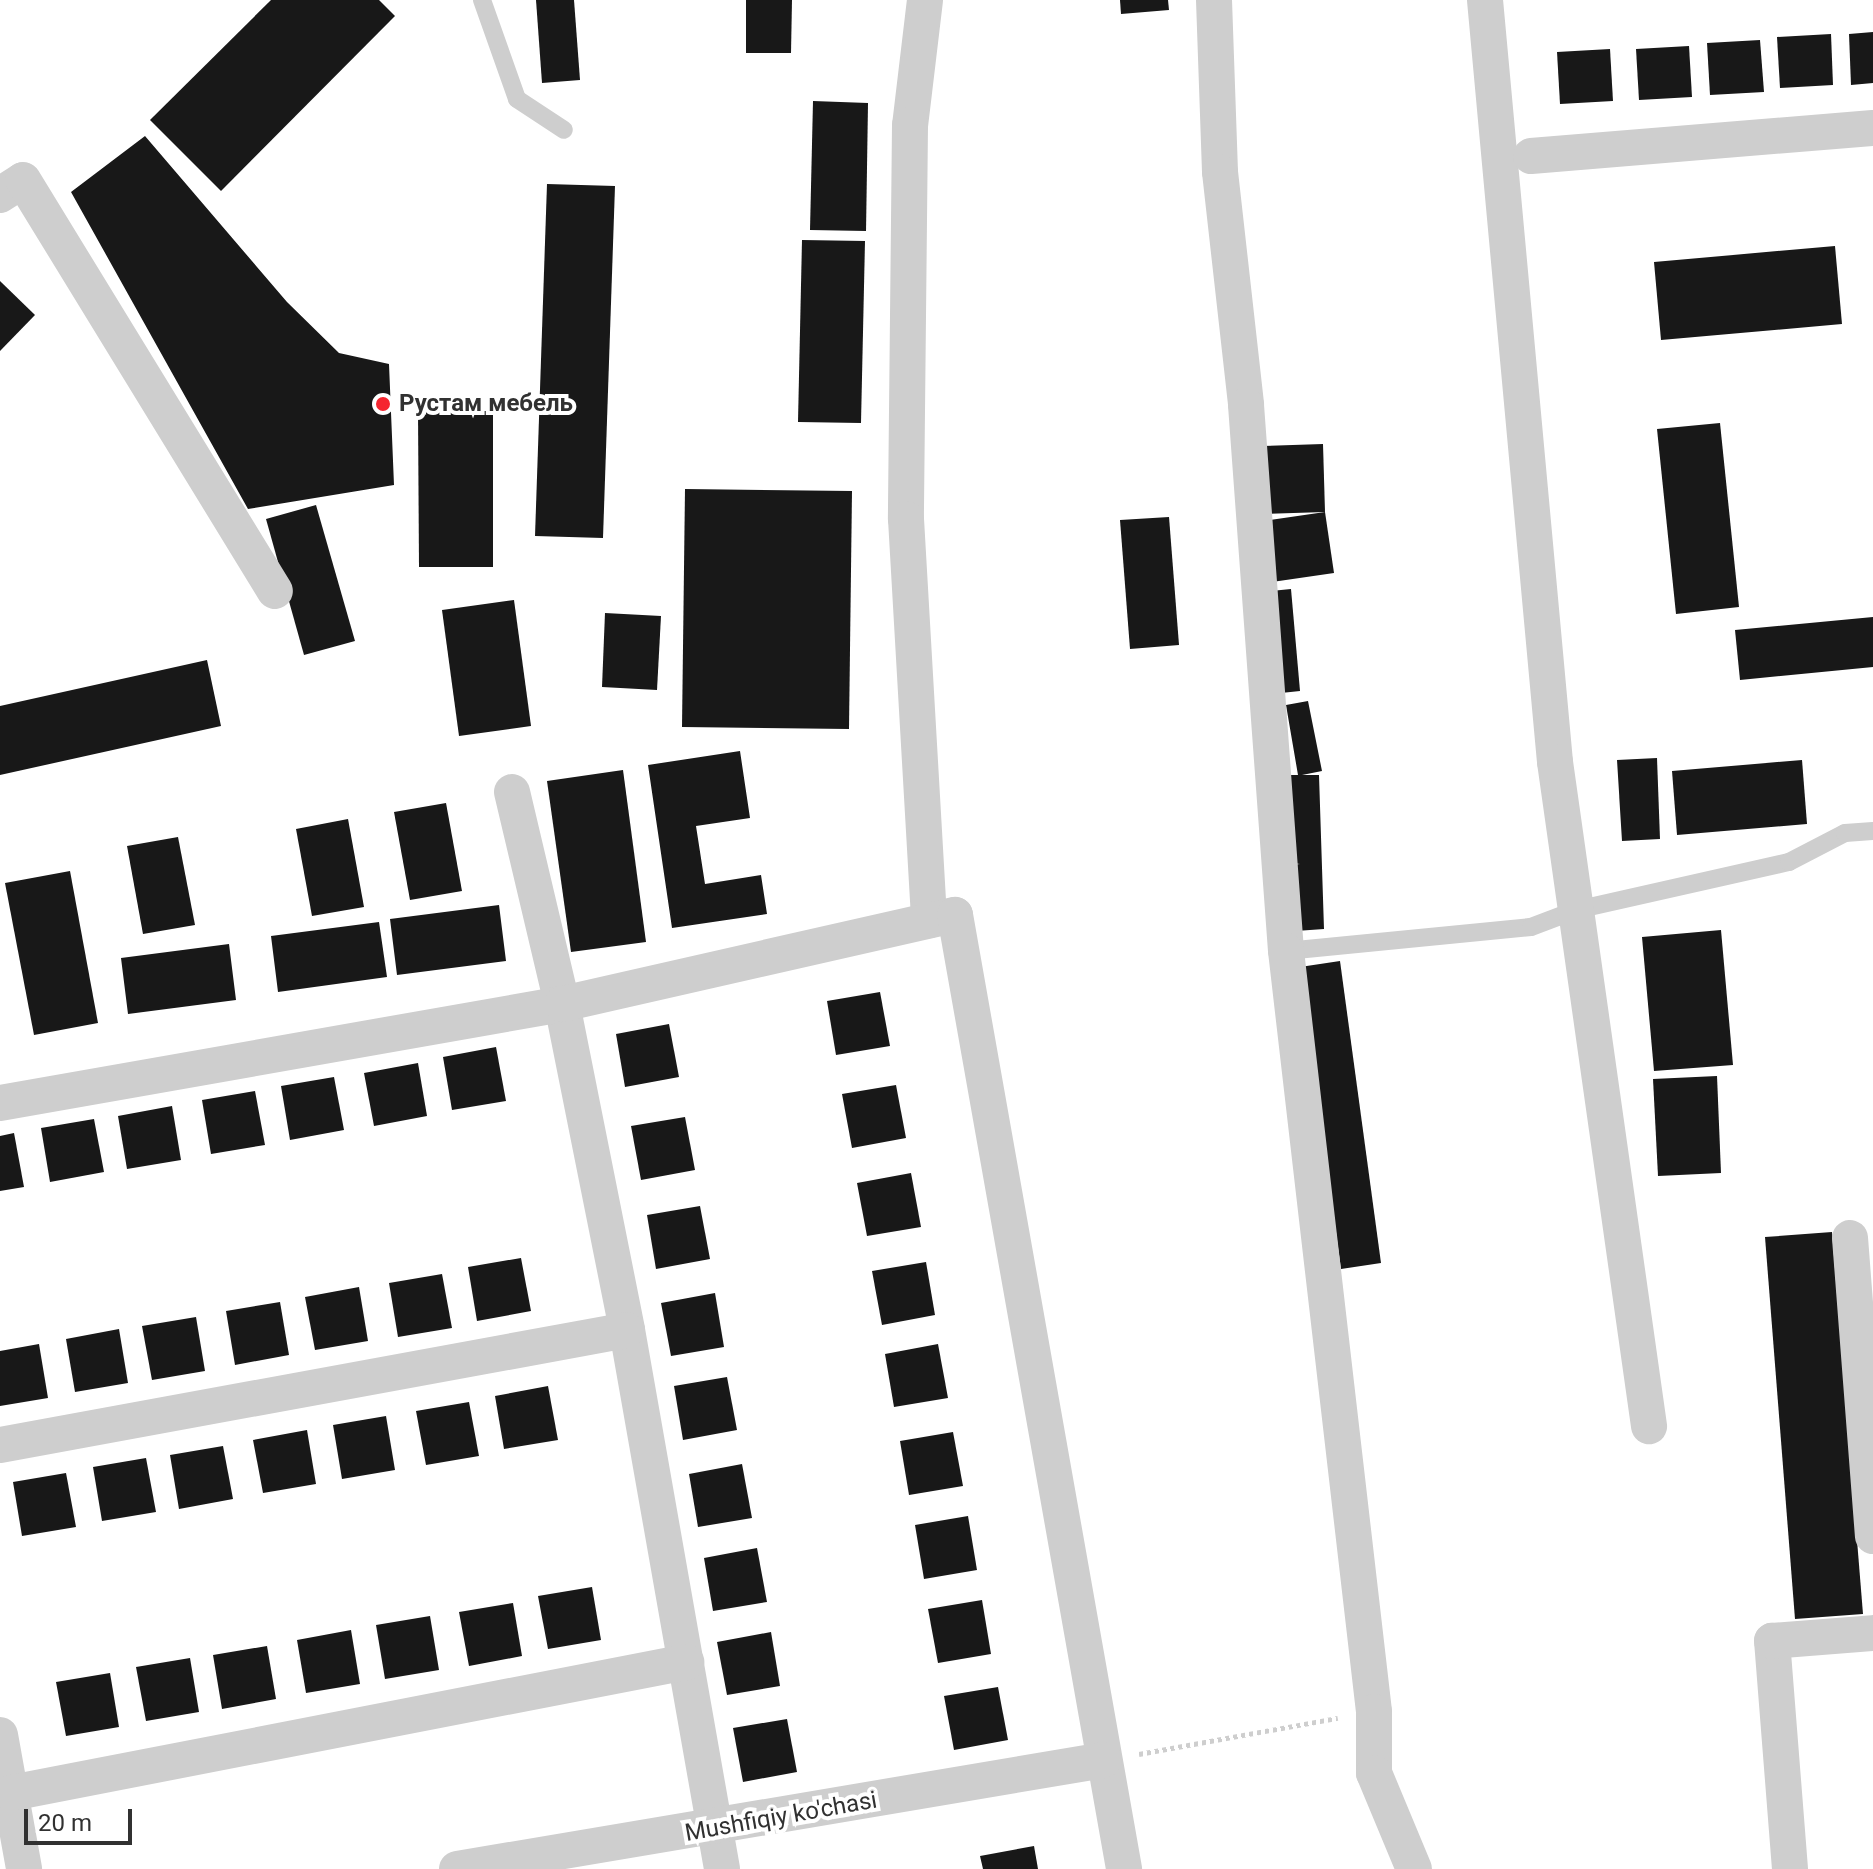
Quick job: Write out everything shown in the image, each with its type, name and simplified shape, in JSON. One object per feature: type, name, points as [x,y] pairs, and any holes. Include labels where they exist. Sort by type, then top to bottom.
[{"type":"street","points":[[925,0],[910,125],[906,519],[929,920]]},
{"type":"street","points":[[1214,0],[1220,172],[1246,405],[1286,951],[1374,1712],[1374,1773],[1414,1869]]},
{"type":"street","points":[[1485,0],[1540,627],[1576,910],[1649,1426]]},
{"type":"street","points":[[1531,156],[1873,128]]},
{"type":"street","points":[[0,195],[23,180],[275,591]]},
{"type":"street","points":[[512,792],[562,1004],[627,1330],[722,1869]]},
{"type":"street","points":[[0,1103],[562,1004],[955,915],[1124,1869]]},
{"type":"street","points":[[1861,1236],[1873,1536]]},
{"type":"street","points":[[0,1445],[627,1330]]},
{"type":"street","points":[[1790,1869],[1772,1641],[1873,1633]]},
{"type":"street","points":[[11,1793],[686,1662]]},
{"type":"street","points":[[0,1735],[24,1869]]},
{"type":"street","name":"Mushfiqiy ko'chasi","points":[[457,1869],[715,1829],[1104,1760]]},
{"type":"lane","points":[[482,0],[517,99],[564,130]]},
{"type":"lane","points":[[1286,951],[1531,927],[1576,910],[1789,862],[1845,833],[1873,831]]},
{"type":"path","points":[[1104,1760],[1374,1712]]},
{"type":"building","points":[[271,0],[379,0],[395,16],[221,191],[150,120]]},
{"type":"building","points":[[536,0],[574,0],[580,80],[542,83]]},
{"type":"building","points":[[746,0],[792,0],[791,53],[746,53]]},
{"type":"building","points":[[1120,0],[1168,0],[1169,10],[1121,14]]},
{"type":"building","points":[[1873,32],[1873,83],[1851,85],[1849,34]]},
{"type":"building","points":[[1831,34],[1833,85],[1780,88],[1777,37]]},
{"type":"building","points":[[1760,40],[1764,92],[1710,95],[1707,43]]},
{"type":"building","points":[[1689,46],[1692,97],[1639,100],[1636,49]]},
{"type":"building","points":[[1610,49],[1613,101],[1560,104],[1557,52]]},
{"type":"building","points":[[813,101],[868,103],[866,231],[810,230]]},
{"type":"building","points":[[145,136],[287,302],[339,353],[389,364],[394,485],[248,509],[71,192]]},
{"type":"building","points":[[547,184],[615,186],[603,538],[535,536]]},
{"type":"building","points":[[802,240],[865,241],[861,423],[798,422]]},
{"type":"building","points":[[1835,246],[1842,324],[1661,340],[1654,262]]},
{"type":"building","points":[[0,281],[35,315],[0,351]]},
{"type":"building","points":[[418,411],[493,411],[493,567],[419,567]]},
{"type":"building","points":[[1720,423],[1739,607],[1676,614],[1657,429]]},
{"type":"building","points":[[1323,444],[1325,512],[1265,514],[1262,446]]},
{"type":"building","points":[[685,489],[852,491],[849,729],[682,727]]},
{"type":"building","points":[[316,505],[355,641],[304,655],[266,519]]},
{"type":"building","points":[[1325,512],[1334,573],[1272,582],[1263,521]]},
{"type":"building","points":[[1169,517],[1179,645],[1130,649],[1120,520]]},
{"type":"building","points":[[1291,589],[1300,691],[1281,693],[1271,591]]},
{"type":"building","points":[[514,600],[531,726],[459,736],[442,610]]},
{"type":"building","points":[[605,613],[661,616],[657,690],[602,687]]},
{"type":"building","points":[[1873,617],[1873,667],[1740,680],[1735,630]]},
{"type":"building","points":[[207,660],[221,726],[0,775],[0,706]]},
{"type":"building","points":[[1308,701],[1322,771],[1302,775],[1319,775],[1324,929],[1296,931],[1291,865],[1300,864],[1291,863],[1290,775],[1298,775],[1286,705]]},
{"type":"building","points":[[740,751],[750,818],[696,826],[705,884],[761,875],[767,914],[672,928],[648,765]]},
{"type":"building","points":[[1657,758],[1660,839],[1622,841],[1617,760]]},
{"type":"building","points":[[1802,760],[1807,824],[1677,835],[1672,771]]},
{"type":"building","points":[[623,770],[646,942],[571,952],[547,781]]},
{"type":"building","points":[[446,803],[462,891],[410,900],[394,812]]},
{"type":"building","points":[[348,819],[364,907],[312,916],[296,829]]},
{"type":"building","points":[[178,837],[195,925],[143,934],[127,846]]},
{"type":"building","points":[[70,871],[98,1023],[34,1035],[5,883]]},
{"type":"building","points":[[499,905],[506,961],[397,975],[390,919]]},
{"type":"building","points":[[379,922],[387,977],[278,992],[271,936]]},
{"type":"building","points":[[1721,930],[1733,1065],[1654,1071],[1642,937]]},
{"type":"building","points":[[229,944],[236,1000],[128,1014],[121,958]]},
{"type":"building","points":[[1340,961],[1381,1263],[1341,1269],[1300,967]]},
{"type":"building","points":[[880,992],[890,1046],[836,1055],[827,1001]]},
{"type":"building","points":[[669,1024],[679,1077],[625,1087],[616,1034]]},
{"type":"building","points":[[496,1047],[506,1101],[452,1110],[443,1057]]},
{"type":"building","points":[[418,1063],[427,1116],[374,1126],[364,1073]]},
{"type":"building","points":[[1717,1076],[1721,1173],[1658,1176],[1653,1079]]},
{"type":"building","points":[[334,1077],[344,1130],[290,1140],[281,1086]]},
{"type":"building","points":[[896,1085],[906,1138],[852,1148],[842,1094]]},
{"type":"building","points":[[255,1091],[265,1145],[211,1154],[202,1100]]},
{"type":"building","points":[[172,1106],[181,1160],[127,1169],[118,1116]]},
{"type":"building","points":[[685,1117],[695,1170],[641,1180],[631,1126]]},
{"type":"building","points":[[94,1119],[104,1172],[50,1182],[41,1128]]},
{"type":"building","points":[[14,1133],[24,1187],[0,1191],[0,1136]]},
{"type":"building","points":[[911,1173],[921,1227],[867,1236],[857,1183]]},
{"type":"building","points":[[700,1206],[710,1259],[656,1269],[647,1215]]},
{"type":"building","points":[[1832,1232],[1863,1614],[1795,1619],[1765,1237]]},
{"type":"building","points":[[521,1258],[531,1311],[477,1321],[468,1267]]},
{"type":"building","points":[[926,1262],[935,1315],[882,1325],[872,1271]]},
{"type":"building","points":[[442,1274],[452,1328],[398,1337],[389,1283]]},
{"type":"building","points":[[359,1287],[368,1341],[315,1350],[305,1297]]},
{"type":"building","points":[[715,1293],[724,1347],[671,1356],[661,1303]]},
{"type":"building","points":[[280,1302],[289,1355],[235,1365],[226,1311]]},
{"type":"building","points":[[196,1317],[205,1371],[152,1380],[142,1326]]},
{"type":"building","points":[[119,1329],[128,1383],[75,1392],[66,1339]]},
{"type":"building","points":[[39,1344],[48,1398],[0,1406],[0,1351]]},
{"type":"building","points":[[938,1344],[948,1398],[894,1407],[885,1354]]},
{"type":"building","points":[[727,1377],[737,1430],[683,1440],[674,1386]]},
{"type":"building","points":[[548,1386],[558,1440],[504,1449],[495,1396]]},
{"type":"building","points":[[469,1402],[479,1456],[426,1465],[416,1411]]},
{"type":"building","points":[[386,1416],[395,1470],[342,1479],[333,1425]]},
{"type":"building","points":[[307,1430],[316,1484],[263,1493],[253,1440]]},
{"type":"building","points":[[953,1432],[963,1486],[909,1495],[900,1441]]},
{"type":"building","points":[[223,1446],[233,1499],[179,1509],[170,1455]]},
{"type":"building","points":[[146,1458],[156,1512],[102,1521],[93,1467]]},
{"type":"building","points":[[742,1464],[752,1518],[698,1527],[689,1474]]},
{"type":"building","points":[[66,1473],[76,1527],[22,1536],[13,1482]]},
{"type":"building","points":[[968,1516],[977,1570],[924,1579],[915,1525]]},
{"type":"building","points":[[757,1548],[767,1602],[713,1611],[704,1558]]},
{"type":"building","points":[[592,1587],[601,1640],[548,1649],[538,1596]]},
{"type":"building","points":[[982,1600],[991,1654],[938,1663],[928,1609]]},
{"type":"building","points":[[513,1603],[522,1656],[469,1666],[459,1612]]},
{"type":"building","points":[[430,1616],[439,1670],[385,1679],[376,1625]]},
{"type":"building","points":[[351,1630],[360,1684],[306,1693],[297,1640]]},
{"type":"building","points":[[771,1632],[780,1686],[727,1695],[717,1642]]},
{"type":"building","points":[[267,1646],[276,1699],[222,1709],[213,1655]]},
{"type":"building","points":[[190,1658],[199,1712],[146,1721],[136,1667]]},
{"type":"building","points":[[110,1673],[119,1727],[66,1736],[56,1682]]},
{"type":"building","points":[[998,1687],[1008,1740],[954,1750],[944,1696]]},
{"type":"building","points":[[787,1719],[797,1772],[743,1782],[733,1728]]},
{"type":"building","points":[[1034,1846],[1038,1869],[983,1869],[980,1856]]},
{"type":"place","name":"Рустам мебель","points":[[383,404]]}]
